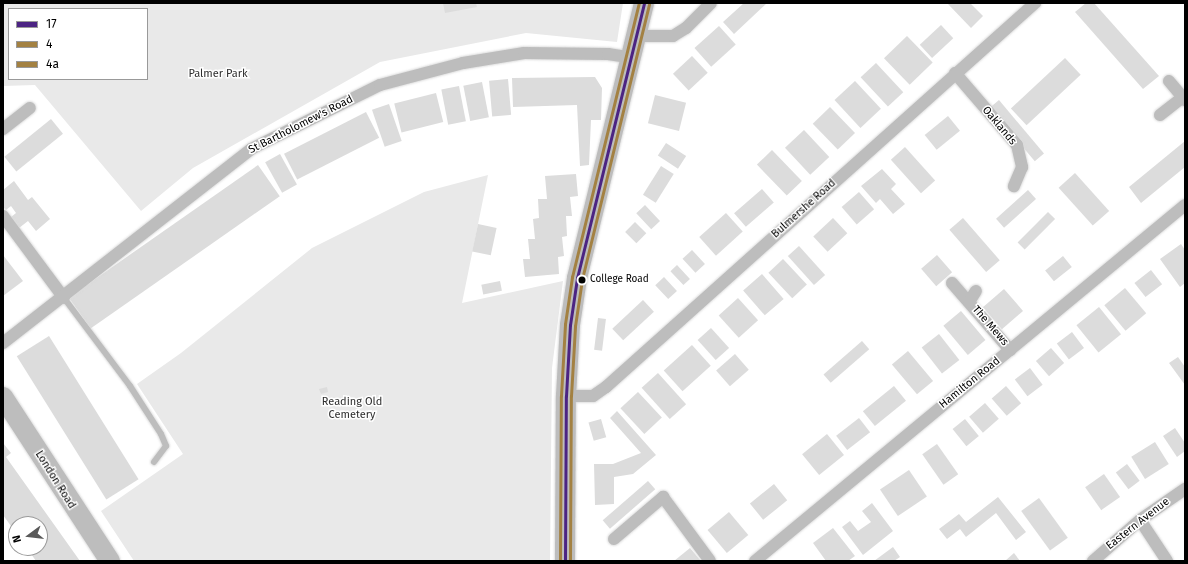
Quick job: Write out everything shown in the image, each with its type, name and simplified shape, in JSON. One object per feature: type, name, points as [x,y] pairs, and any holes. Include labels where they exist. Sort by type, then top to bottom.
[{"type":"main road","points":[[565,561],[566,396],[570,325],[577,278],[633,58],[644,3]]},
{"type":"main road","name":"London Road","points":[[3,397],[110,561]]},
{"type":"street","points":[[638,36],[673,36],[711,3]]},
{"type":"street","name":"Bulmershe Road","points":[[566,396],[593,396],[606,387],[1034,3]]},
{"type":"street","name":"St Bartholomew's Road","points":[[3,343],[64,298],[251,149],[380,86],[463,63],[524,53],[608,54],[633,58]]},
{"type":"street","name":"Oaklands","points":[[955,73],[1017,145],[1022,167],[1014,186]]},
{"type":"street","points":[[1160,115],[1184,98],[1169,81]]},
{"type":"street","points":[[3,129],[30,108]]},
{"type":"street","name":"Hamilton Road","points":[[755,561],[1185,205]]},
{"type":"street","points":[[3,216],[64,298]]},
{"type":"street","name":"The Mews","points":[[952,283],[1010,350]]},
{"type":"street","name":"The Mews","points":[[969,302],[976,291]]},
{"type":"street","name":"Eastern Avenue","points":[[1093,561],[1140,520],[1185,489]]},
{"type":"street","points":[[614,539],[663,497],[710,561]]},
{"type":"street","points":[[1140,520],[1167,561]]},
{"type":"lane","points":[[64,298],[130,386],[161,434],[166,446],[154,462]]},
{"type":"green space","name":"Palmer Park","points":[[3,3],[623,3],[617,42],[526,33],[380,62],[193,168],[141,211],[35,85],[3,86]]},
{"type":"green space","name":"Reading Old Cemetery","points":[[488,175],[462,303],[563,281],[552,368],[550,561],[134,561],[101,511],[183,454],[137,384],[181,353],[312,248],[424,192]]},
{"type":"building","points":[[443,3],[476,3],[477,7],[445,13]]},
{"type":"building","points":[[744,3],[767,3],[734,34],[723,22]]},
{"type":"building","points":[[947,3],[970,3],[983,16],[971,28]]},
{"type":"building","points":[[1086,3],[1094,3],[1159,76],[1143,89],[1075,12]]},
{"type":"building","points":[[941,25],[953,38],[932,58],[920,45]]},
{"type":"building","points":[[719,26],[736,45],[711,67],[694,48]]},
{"type":"building","points":[[907,36],[933,63],[910,85],[884,58]]},
{"type":"building","points":[[692,56],[708,73],[689,91],[673,74]]},
{"type":"building","points":[[1065,58],[1081,75],[1027,125],[1011,108]]},
{"type":"building","points":[[876,63],[903,92],[888,107],[861,77]]},
{"type":"building","points":[[595,77],[602,88],[601,120],[591,120],[589,165],[580,166],[577,105],[513,107],[512,78]]},
{"type":"building","points":[[508,79],[511,115],[492,117],[489,81]]},
{"type":"building","points":[[855,81],[881,109],[860,128],[835,100]]},
{"type":"building","points":[[482,82],[489,117],[470,121],[463,86]]},
{"type":"building","points":[[459,86],[466,121],[448,125],[441,89]]},
{"type":"building","points":[[436,93],[443,122],[402,133],[394,103]]},
{"type":"building","points":[[655,95],[686,103],[679,131],[648,123]]},
{"type":"building","points":[[999,100],[1044,154],[1035,161],[990,108]]},
{"type":"building","points":[[389,104],[402,141],[385,147],[372,110]]},
{"type":"building","points":[[830,107],[855,133],[838,150],[813,124]]},
{"type":"building","points":[[366,112],[379,138],[297,180],[284,154]]},
{"type":"building","points":[[948,116],[960,131],[937,150],[925,135]]},
{"type":"building","points":[[51,119],[63,134],[16,172],[4,157]]},
{"type":"building","points":[[804,130],[829,157],[810,175],[785,148]]},
{"type":"building","points":[[1185,141],[1185,167],[1141,203],[1129,187]]},
{"type":"building","points":[[666,143],[686,156],[678,169],[658,156]]},
{"type":"building","points":[[905,147],[935,180],[921,193],[891,160]]},
{"type":"building","points":[[772,150],[802,181],[787,196],[757,165]]},
{"type":"building","points":[[280,154],[297,185],[282,193],[265,162]]},
{"type":"building","points":[[258,165],[280,196],[91,329],[69,297]]},
{"type":"building","points":[[661,166],[674,174],[656,203],[643,195]]},
{"type":"building","points":[[882,169],[896,184],[891,189],[905,204],[893,214],[880,199],[876,203],[861,186]]},
{"type":"building","points":[[1075,173],[1109,211],[1093,226],[1059,188]]},
{"type":"building","points":[[576,174],[578,196],[570,197],[572,216],[566,216],[567,236],[562,237],[564,256],[558,257],[559,274],[525,277],[523,259],[530,259],[528,239],[535,239],[533,219],[539,218],[538,199],[547,199],[545,176]]},
{"type":"building","points":[[14,181],[28,200],[32,197],[50,219],[36,231],[28,221],[19,228],[11,217],[16,213],[11,206],[6,210],[3,207],[3,190]]},
{"type":"building","points":[[762,189],[774,203],[746,227],[734,213]]},
{"type":"building","points":[[1028,190],[1036,199],[1004,228],[996,219]]},
{"type":"building","points":[[859,192],[874,209],[857,224],[842,207]]},
{"type":"building","points":[[645,205],[660,221],[651,229],[636,213]]},
{"type":"building","points":[[1048,212],[1055,219],[1025,249],[1018,242]]},
{"type":"building","points":[[726,213],[743,232],[716,256],[699,237]]},
{"type":"building","points":[[833,218],[847,233],[828,252],[813,236]]},
{"type":"building","points":[[963,218],[1000,260],[986,272],[949,230]]},
{"type":"building","points":[[635,222],[646,233],[636,243],[625,232]]},
{"type":"building","points":[[478,224],[497,228],[491,255],[472,251]]},
{"type":"building","points":[[1181,244],[1185,250],[1185,283],[1180,287],[1160,259]]},
{"type":"building","points":[[799,246],[825,275],[814,285],[788,256]]},
{"type":"building","points":[[692,250],[705,264],[695,273],[682,259]]},
{"type":"building","points":[[3,255],[23,281],[3,296]]},
{"type":"building","points":[[937,255],[952,272],[936,286],[921,269]]},
{"type":"building","points":[[1063,256],[1072,267],[1054,281],[1045,270]]},
{"type":"building","points":[[783,259],[807,285],[792,298],[768,273]]},
{"type":"building","points":[[677,265],[690,279],[683,285],[670,271]]},
{"type":"building","points":[[1151,270],[1162,284],[1146,297],[1134,283]]},
{"type":"building","points":[[762,274],[784,299],[765,315],[743,290]]},
{"type":"building","points":[[664,277],[677,291],[668,299],[655,285]]},
{"type":"building","points":[[500,281],[502,291],[483,294],[481,285]]},
{"type":"building","points":[[1125,288],[1146,313],[1126,331],[1104,305]]},
{"type":"building","points":[[1004,289],[1023,311],[1002,329],[983,307]]},
{"type":"building","points":[[738,298],[758,320],[739,338],[719,315]]},
{"type":"building","points":[[643,300],[654,312],[623,340],[612,329]]},
{"type":"building","points":[[1099,307],[1121,334],[1098,352],[1076,325]]},
{"type":"building","points":[[961,311],[985,340],[968,355],[943,326]]},
{"type":"building","points":[[598,318],[606,319],[602,351],[594,350]]},
{"type":"building","points":[[711,328],[729,348],[716,360],[698,340]]},
{"type":"building","points":[[1072,332],[1084,348],[1069,359],[1057,343]]},
{"type":"building","points":[[939,334],[959,360],[942,374],[922,348]]},
{"type":"building","points":[[49,336],[139,479],[106,499],[17,356]]},
{"type":"building","points":[[862,341],[869,349],[831,383],[824,374]]},
{"type":"building","points":[[692,345],[711,366],[682,391],[664,370]]},
{"type":"building","points":[[1051,348],[1064,363],[1049,376],[1036,361]]},
{"type":"building","points":[[908,351],[933,381],[917,394],[892,364]]},
{"type":"building","points":[[735,354],[749,370],[730,386],[716,370]]},
{"type":"building","points":[[1178,357],[1185,367],[1185,385],[1169,363]]},
{"type":"building","points":[[1030,368],[1043,385],[1027,396],[1015,379]]},
{"type":"building","points":[[658,373],[686,404],[670,419],[642,388]]},
{"type":"building","points":[[894,386],[906,401],[875,426],[863,411]]},
{"type":"building","points":[[1006,386],[1021,403],[1007,416],[992,398]]},
{"type":"building","points":[[327,387],[328,392],[321,394],[319,389]]},
{"type":"building","points":[[638,392],[662,418],[644,434],[620,408]]},
{"type":"building","points":[[985,403],[999,419],[983,433],[969,417]]},
{"type":"building","points":[[617,411],[656,455],[633,474],[614,477],[614,504],[595,505],[594,464],[613,464],[641,453],[610,418]]},
{"type":"building","points":[[859,418],[870,432],[847,450],[836,436]]},
{"type":"building","points":[[601,419],[606,437],[594,441],[589,423]]},
{"type":"building","points":[[965,419],[979,436],[966,446],[953,429]]},
{"type":"building","points":[[1175,428],[1185,443],[1185,451],[1177,457],[1163,436]]},
{"type":"building","points":[[827,434],[844,455],[819,475],[802,454]]},
{"type":"building","points":[[1155,442],[1169,464],[1145,479],[1131,457]]},
{"type":"building","points":[[3,443],[11,453],[6,457],[48,516],[8,516],[8,522],[3,515]]},
{"type":"building","points":[[937,444],[958,474],[943,485],[922,454]]},
{"type":"building","points":[[1127,464],[1140,481],[1128,489],[1116,472]]},
{"type":"building","points":[[909,470],[927,497],[898,516],[880,490]]},
{"type":"building","points":[[1104,474],[1120,497],[1101,510],[1085,487]]},
{"type":"building","points":[[648,481],[655,489],[610,529],[603,520]]},
{"type":"building","points":[[774,484],[787,500],[763,520],[750,504]]},
{"type":"building","points":[[998,497],[1026,532],[1016,540],[996,513],[966,537],[960,529],[947,539],[939,529],[959,514],[966,522]]},
{"type":"building","points":[[1039,498],[1068,538],[1050,551],[1021,511]]},
{"type":"building","points":[[872,503],[893,531],[863,555],[842,527],[850,521],[858,531],[871,522],[862,511]]},
{"type":"building","points":[[729,512],[748,535],[727,553],[708,530]]},
{"type":"building","points":[[48,516],[80,561],[36,561],[33,556],[48,556]]},
{"type":"building","points":[[833,528],[855,556],[848,561],[826,561],[813,543]]},
{"type":"building","points":[[893,547],[900,557],[894,561],[874,561]]},
{"type":"building","points":[[690,548],[701,561],[674,561]]},
{"type":"building","points":[[1014,553],[1020,561],[1005,561]]},
{"type":"transit line","name":"4a","points":[[560,561],[561,396],[565,324],[572,277],[639,3]]},
{"type":"transit line","name":"17","points":[[565,561],[566,396],[570,325],[577,278],[644,3]]},
{"type":"transit line","name":"4","points":[[570,561],[571,396],[575,326],[582,279],[649,4]]},
{"type":"place","name":"College Road","points":[[582,280]]}]
